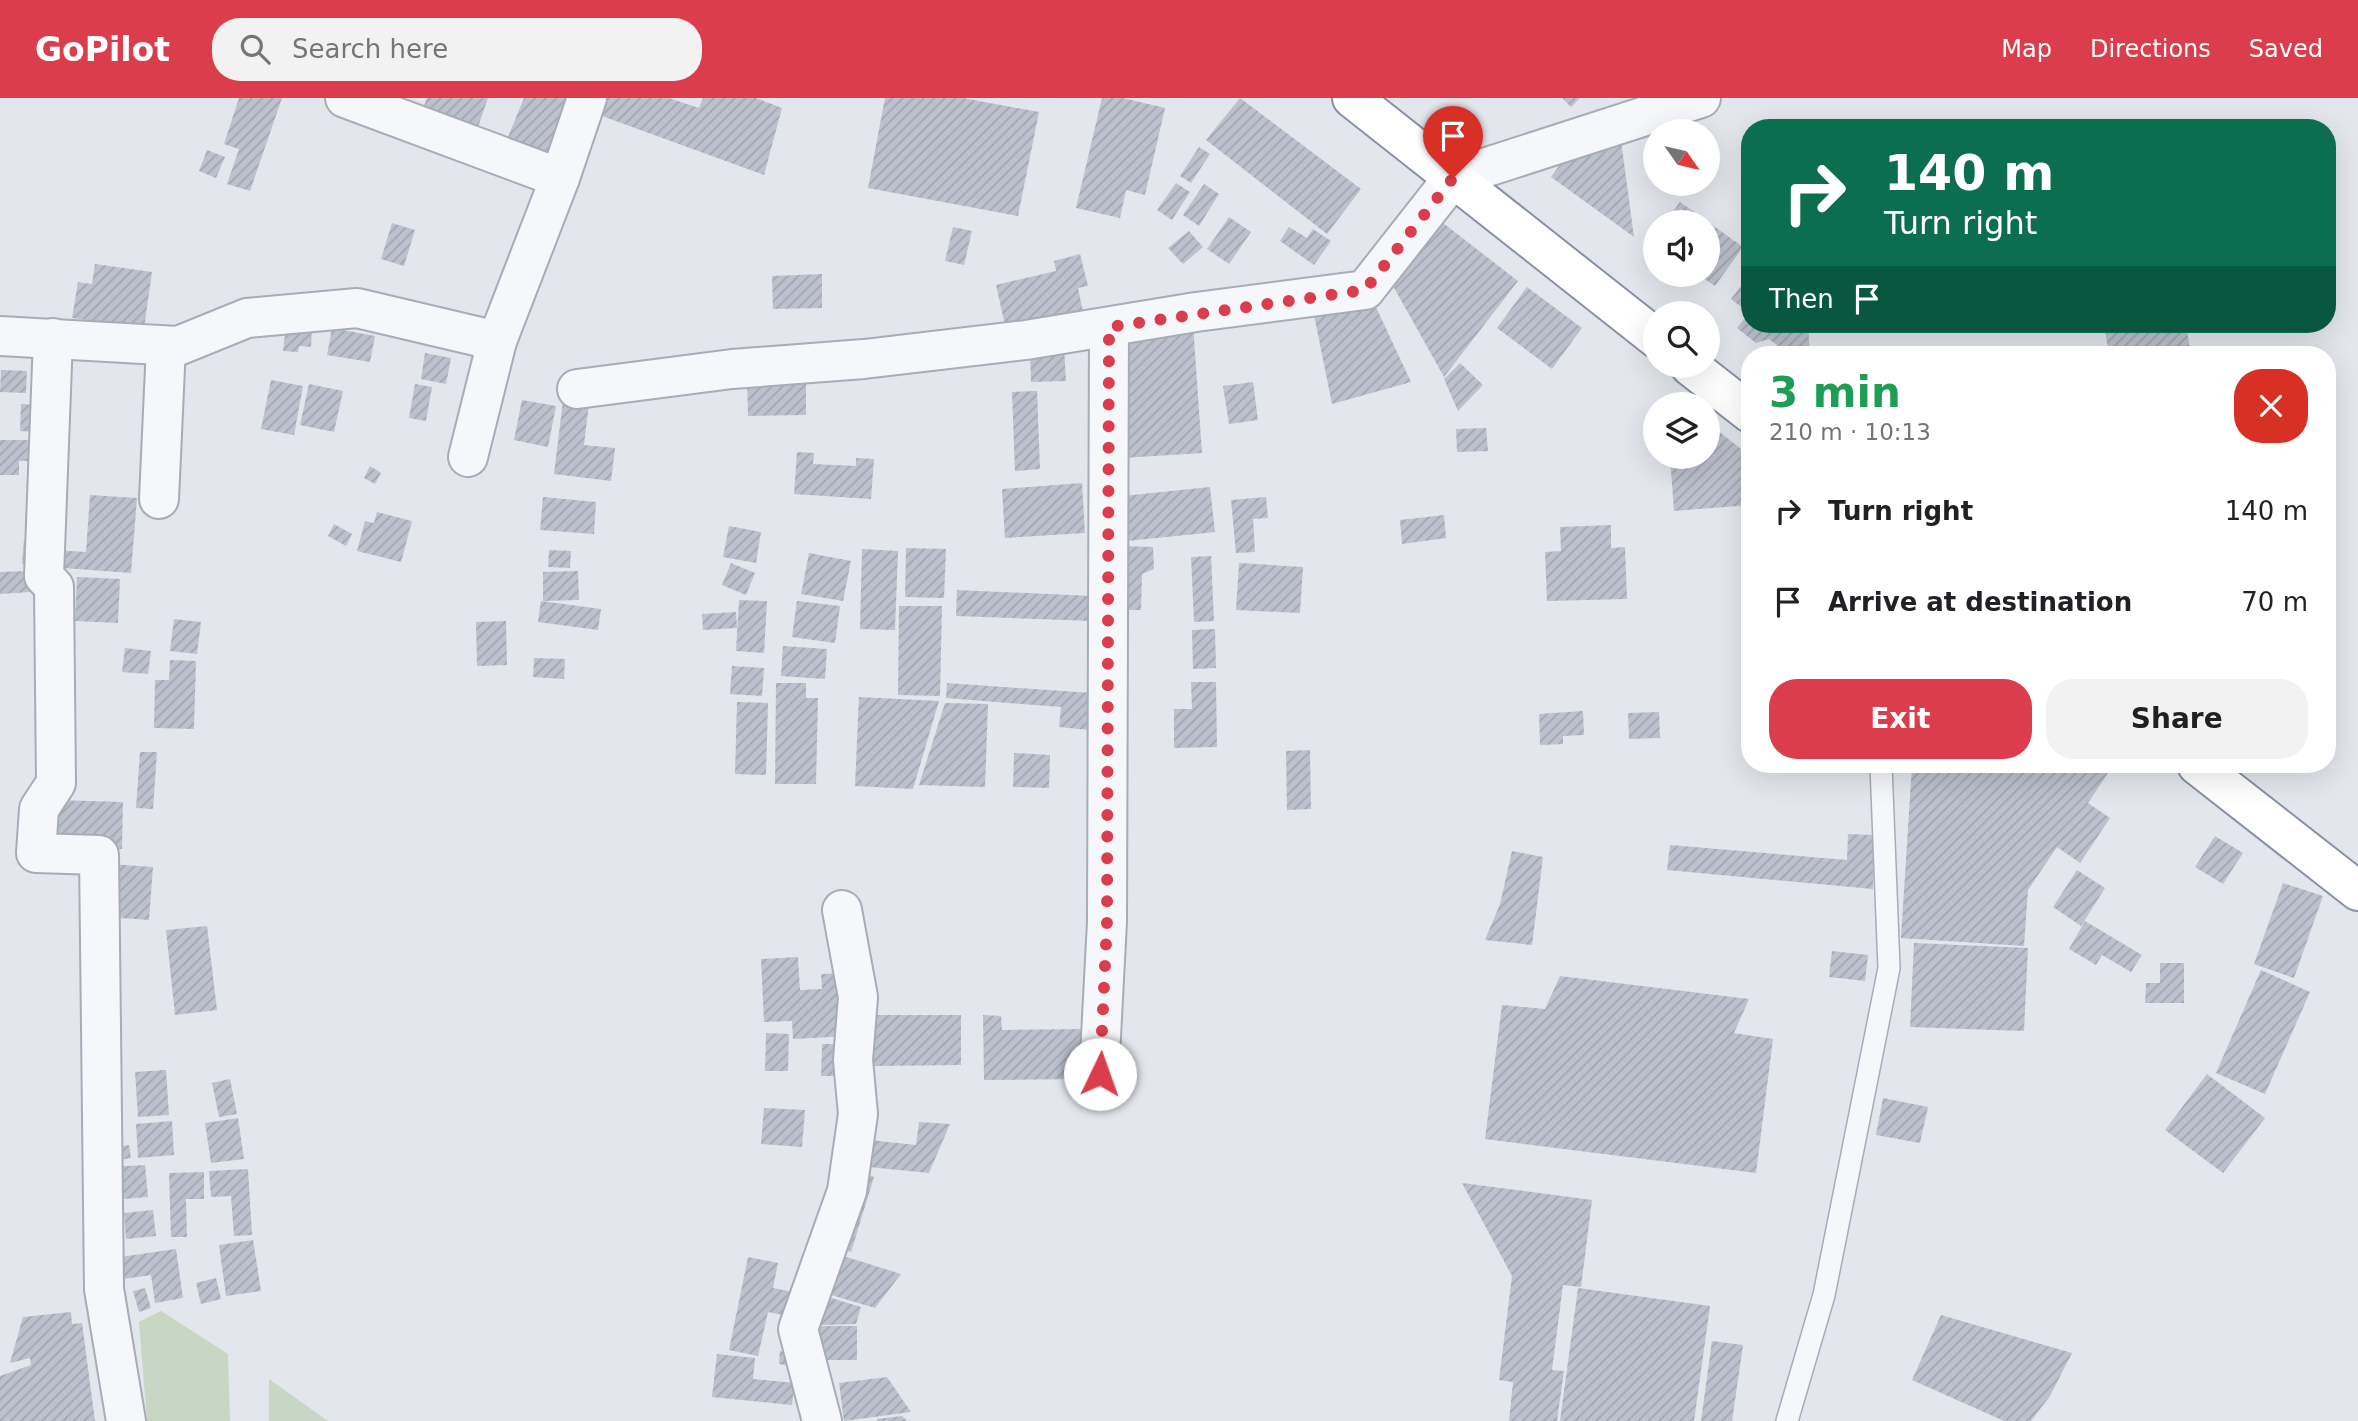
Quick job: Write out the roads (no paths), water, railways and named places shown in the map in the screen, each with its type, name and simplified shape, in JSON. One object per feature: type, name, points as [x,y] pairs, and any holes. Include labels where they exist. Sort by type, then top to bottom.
[{"type":"highway","points":[[1352,98],[1643,328]]},
{"type":"highway","points":[[1705,378],[1741,406]]},
{"type":"highway","points":[[2207,773],[2358,891]]},
{"type":"street","points":[[345,98],[560,178]]},
{"type":"street","points":[[468,457],[497,341],[560,178],[587,98]]},
{"type":"street","points":[[577,389],[732,369],[905,354],[1365,290],[1453,178],[1701,98]]},
{"type":"street","points":[[0,335],[178,346],[247,318],[357,308],[497,341]]},
{"type":"street","points":[[1100,1074],[1107,908],[1109,327]]},
{"type":"street","points":[[52,338],[44,576],[54,587],[55,782],[39,809],[36,853],[99,855],[104,1289],[126,1421]]},
{"type":"street","points":[[159,499],[166,346]]},
{"type":"street","points":[[822,1421],[798,1329],[847,1191],[858,1114],[853,1060],[858,997],[842,910]]},
{"type":"lane","points":[[1787,1421],[1824,1295],[1889,968],[1881,773]]}]
